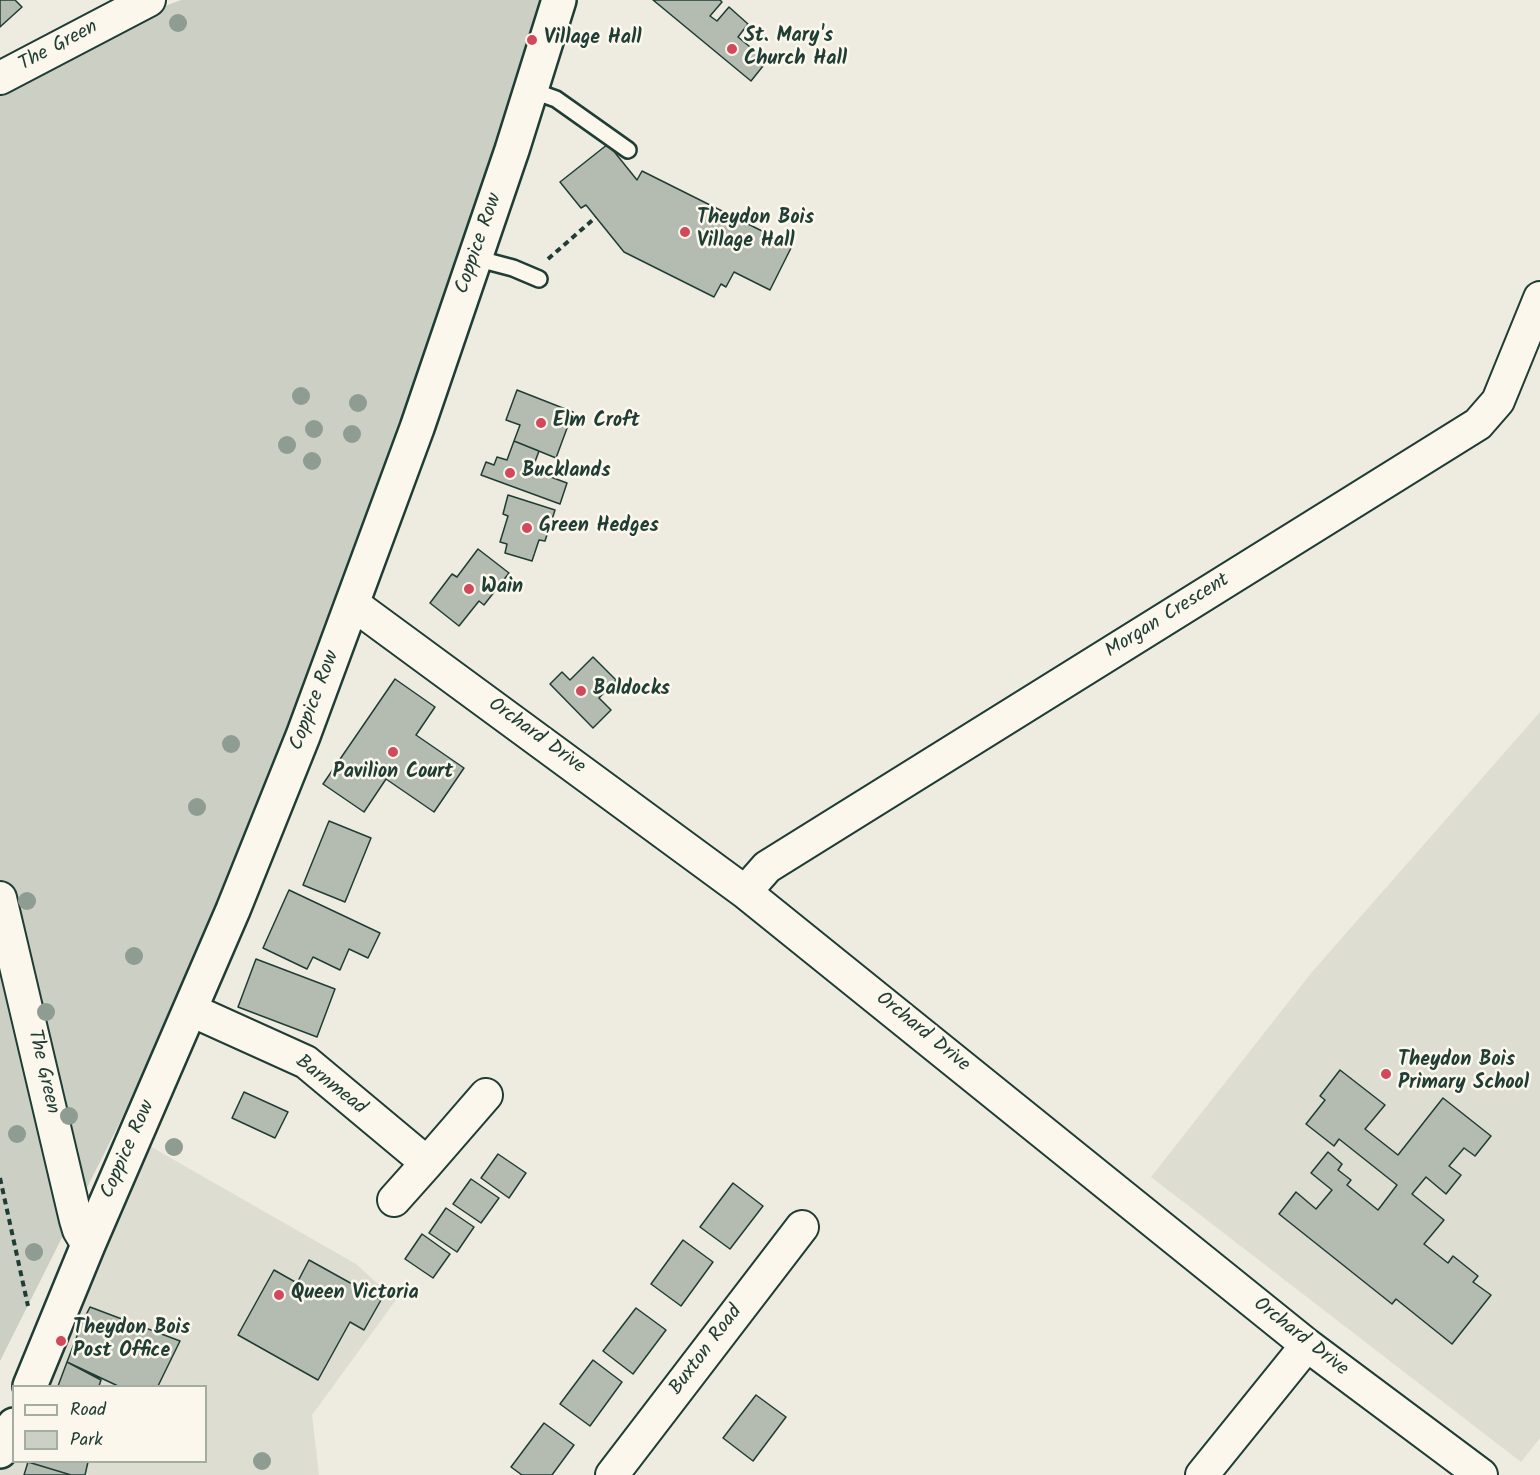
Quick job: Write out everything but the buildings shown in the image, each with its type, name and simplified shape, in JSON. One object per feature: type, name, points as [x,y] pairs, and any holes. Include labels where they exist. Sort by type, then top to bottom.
[{"type":"main road","name":"Coppice Row","points":[[30,1385],[88,1245],[191,1010],[288,773],[353,604],[417,428],[475,258],[559,0]]},
{"type":"main road","points":[[0,1451],[12,1429]]},
{"type":"street","name":"The Green","points":[[0,78],[149,0]]},
{"type":"street","name":"Morgan Crescent","points":[[745,892],[767,867],[1478,423],[1498,401],[1540,298]]},
{"type":"street","name":"Orchard Drive","points":[[353,604],[745,892],[1307,1345],[1480,1475]]},
{"type":"street","name":"The Green","points":[[0,898],[76,1220],[88,1245]]},
{"type":"street","name":"Barnmead","points":[[191,1010],[306,1062],[427,1163]]},
{"type":"street","points":[[394,1200],[486,1095]]},
{"type":"street","name":"Buxton Road","points":[[612,1475],[802,1227]]},
{"type":"street","points":[[1202,1475],[1307,1345]]},
{"type":"lane","points":[[531,90],[556,99],[628,150]]},
{"type":"lane","points":[[475,258],[513,268],[539,279]]},
{"type":"path","points":[[539,279],[549,258],[596,217]]},
{"type":"path","points":[[0,1178],[28,1306],[27,1311]]},
{"type":"shaded area","name":"Theydon Bois Primary School","points":[[1540,712],[1540,1438],[1521,1462],[1151,1177],[1312,972]]},
{"type":"shaded area","points":[[134,1137],[356,1264],[396,1300],[312,1415],[319,1475],[0,1475],[0,1451],[12,1427],[12,1463],[207,1463],[207,1385],[30,1385]]},
{"type":"green space","points":[[181,0],[541,0],[359,548],[320,651],[214,917],[122,1118],[0,1361],[0,93],[136,17]]},
{"type":"place","name":"Village Hall","points":[[532,40]]},
{"type":"place","name":"St. Mary's Church Hall","points":[[732,49]]},
{"type":"place","name":"Theydon Bois Village Hall","points":[[685,232]]},
{"type":"place","name":"Elm Croft","points":[[541,423]]},
{"type":"place","name":"Bucklands","points":[[510,473]]},
{"type":"place","name":"Green Hedges","points":[[527,528]]},
{"type":"place","name":"Wain","points":[[469,589]]},
{"type":"place","name":"Baldocks","points":[[581,691]]},
{"type":"place","name":"Pavilion Court","points":[[393,752]]},
{"type":"place","name":"Theydon Bois Primary School","points":[[1386,1074]]},
{"type":"place","name":"Queen Victoria","points":[[279,1295]]},
{"type":"place","name":"Theydon Bois Post Office","points":[[61,1341]]}]
